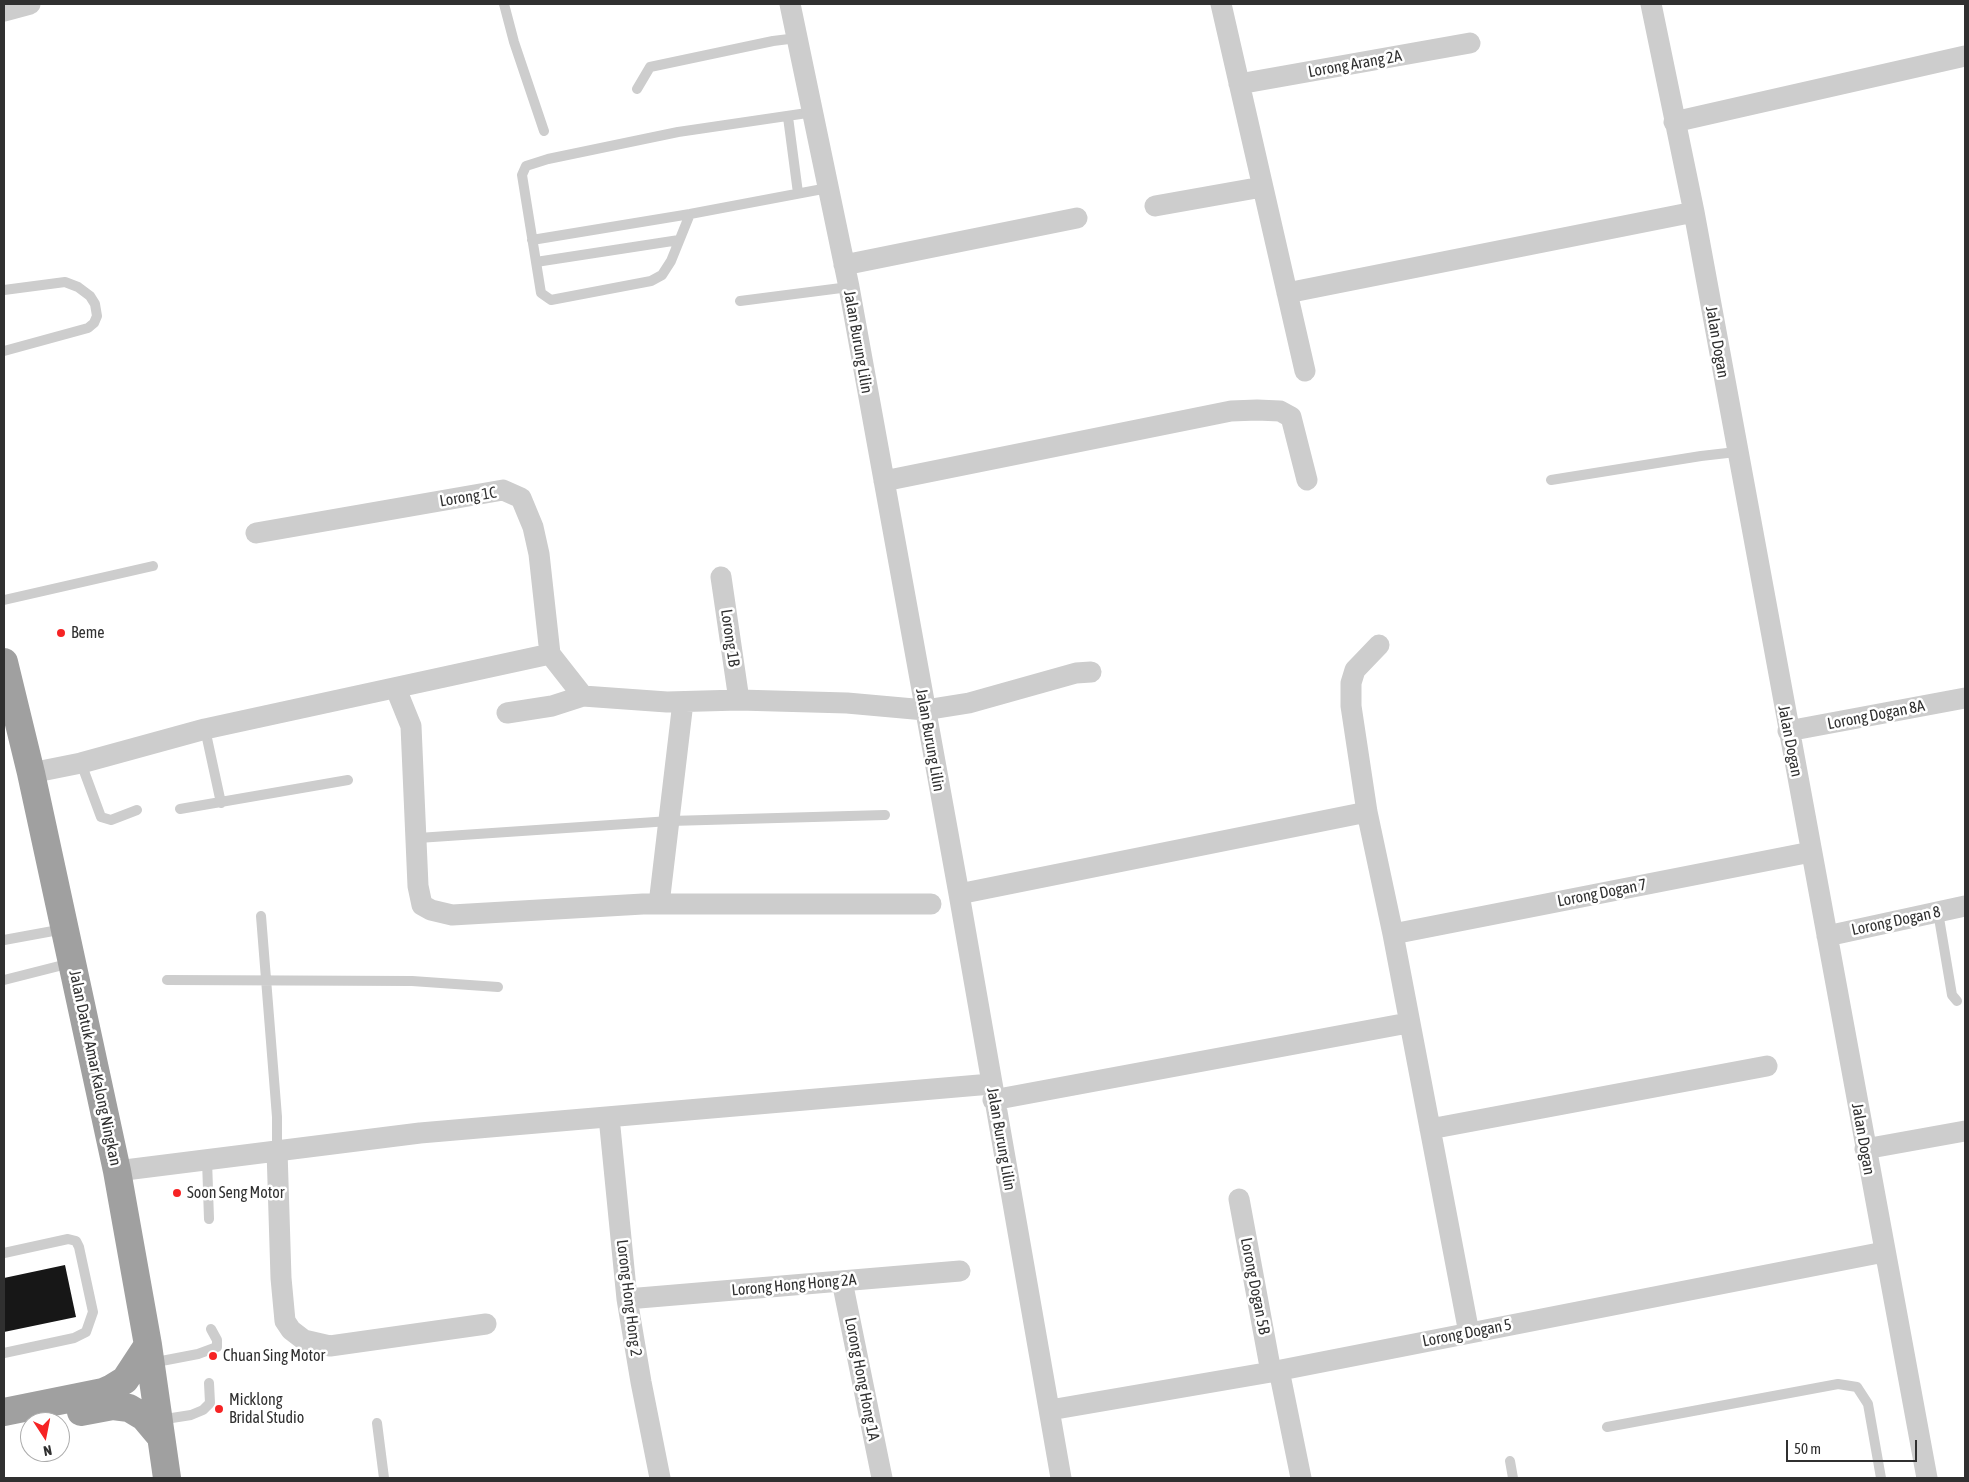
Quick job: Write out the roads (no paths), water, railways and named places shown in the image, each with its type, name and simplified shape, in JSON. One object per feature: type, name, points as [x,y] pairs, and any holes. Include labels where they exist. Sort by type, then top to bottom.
[{"type":"highway","name":"Jalan Datuk Amar Kalong Ningkan","points":[[4,662],[31,773],[117,1171],[149,1354],[167,1478]]},
{"type":"highway","points":[[4,1412],[103,1392],[125,1380],[149,1354]]},
{"type":"highway","points":[[70,1415],[113,1406],[129,1408],[159,1428]]},
{"type":"highway","points":[[4,1429],[20,1425]]},
{"type":"street","points":[[4,11],[30,4]]},
{"type":"street","name":"Jalan Burung Lilin","points":[[790,4],[849,287],[1050,1410],[1059,1478]]},
{"type":"street","points":[[1221,4],[1305,371]]},
{"type":"street","name":"Jalan Dogan","points":[[1651,4],[1694,212],[1736,452],[1927,1478]]},
{"type":"street","name":"Lorong Arang 2A","points":[[1239,84],[1470,43]]},
{"type":"street","points":[[1674,122],[1965,56]]},
{"type":"street","points":[[1155,206],[1262,187]]},
{"type":"street","points":[[1287,292],[1694,212]]},
{"type":"street","points":[[844,265],[1077,218]]},
{"type":"street","points":[[884,481],[1230,411],[1256,410],[1280,411],[1291,417],[1307,480]]},
{"type":"street","name":"Lorong 1C","points":[[256,533],[503,490],[521,498],[533,527],[539,554],[550,654]]},
{"type":"street","name":"Lorong 1B","points":[[721,577],[739,700]]},
{"type":"street","points":[[1380,645],[1359,665],[1351,683],[1351,706],[1367,812],[1393,934],[1408,1022],[1469,1333]]},
{"type":"street","points":[[31,773],[81,763],[206,729],[550,654],[583,696]]},
{"type":"street","points":[[507,713],[552,706],[583,696],[684,702],[739,700],[847,703],[925,710],[969,703],[1076,673],[1091,672]]},
{"type":"street","points":[[396,689],[411,726],[418,838],[418,886],[422,905],[431,910],[452,915],[659,904],[931,904]]},
{"type":"street","name":"Lorong Dogan 8A","points":[[1788,731],[1965,698]]},
{"type":"street","points":[[659,904],[684,702]]},
{"type":"street","points":[[959,894],[1367,812]]},
{"type":"street","name":"Lorong Dogan 7","points":[[1393,934],[1811,852]]},
{"type":"street","name":"Lorong Dogan 8","points":[[1827,936],[1965,906]]},
{"type":"street","points":[[117,1171],[420,1133],[609,1117],[992,1092],[1408,1022]]},
{"type":"street","points":[[1430,1129],[1767,1066]]},
{"type":"street","name":"Lorong Hong Hong 2","points":[[609,1117],[627,1299],[660,1478]]},
{"type":"street","points":[[1865,1149],[1965,1131]]},
{"type":"street","points":[[277,1150],[281,1278],[285,1321],[291,1330],[304,1340],[330,1346],[486,1324]]},
{"type":"street","name":"Lorong Dogan 5B","points":[[1239,1199],[1275,1371],[1301,1478]]},
{"type":"street","name":"Lorong Dogan 5","points":[[1050,1410],[1275,1371],[1884,1252]]},
{"type":"street","name":"Lorong Hong Hong 2A","points":[[627,1299],[960,1271]]},
{"type":"street","name":"Lorong Hong Hong 1A","points":[[842,1281],[882,1478]]},
{"type":"lane","points":[[504,4],[514,42],[544,130]]},
{"type":"lane","points":[[637,89],[650,67],[772,41],[797,38]]},
{"type":"lane","points":[[690,214],[671,262],[662,275],[650,281],[551,300],[541,293],[522,174],[526,166],[678,132],[814,112]]},
{"type":"lane","points":[[788,117],[798,193]]},
{"type":"lane","points":[[532,240],[690,214],[828,188]]},
{"type":"lane","points":[[536,262],[679,240]]},
{"type":"lane","points":[[4,290],[65,282],[78,287],[90,296],[95,304],[97,316],[94,323],[88,328],[4,351]]},
{"type":"lane","points":[[740,300],[849,287]]},
{"type":"lane","points":[[1551,480],[1736,452]]},
{"type":"lane","points":[[4,600],[154,566]]},
{"type":"lane","points":[[206,729],[221,803]]},
{"type":"lane","points":[[81,763],[101,817],[111,820],[137,810]]},
{"type":"lane","points":[[180,809],[348,780]]},
{"type":"lane","points":[[418,838],[670,821],[885,815]]},
{"type":"lane","points":[[1938,912],[1952,995],[1956,1001]]},
{"type":"lane","points":[[261,916],[277,1117],[277,1150]]},
{"type":"lane","points":[[4,940],[64,929]]},
{"type":"lane","points":[[4,980],[72,963]]},
{"type":"lane","points":[[167,980],[412,981],[498,987]]},
{"type":"lane","points":[[207,1160],[209,1219]]},
{"type":"lane","points":[[4,1253],[68,1239],[76,1241],[79,1246],[93,1312],[86,1332],[74,1338],[4,1353]]},
{"type":"lane","points":[[149,1354],[198,1354],[217,1347],[218,1340],[211,1329]]},
{"type":"lane","points":[[159,1428],[203,1410],[210,1403],[209,1383]]},
{"type":"lane","points":[[1607,1427],[1838,1384],[1856,1386],[1868,1404],[1881,1478]]},
{"type":"lane","points":[[378,1422],[384,1478]]},
{"type":"lane","points":[[1510,1461],[1513,1478]]},
{"type":"place","name":"Beme","points":[[61,633]]},
{"type":"place","name":"Soon Seng Motor","points":[[177,1193]]},
{"type":"place","name":"Chuan Sing Motor","points":[[213,1356]]},
{"type":"place","name":"Micklong Bridal Studio","points":[[219,1409]]}]
